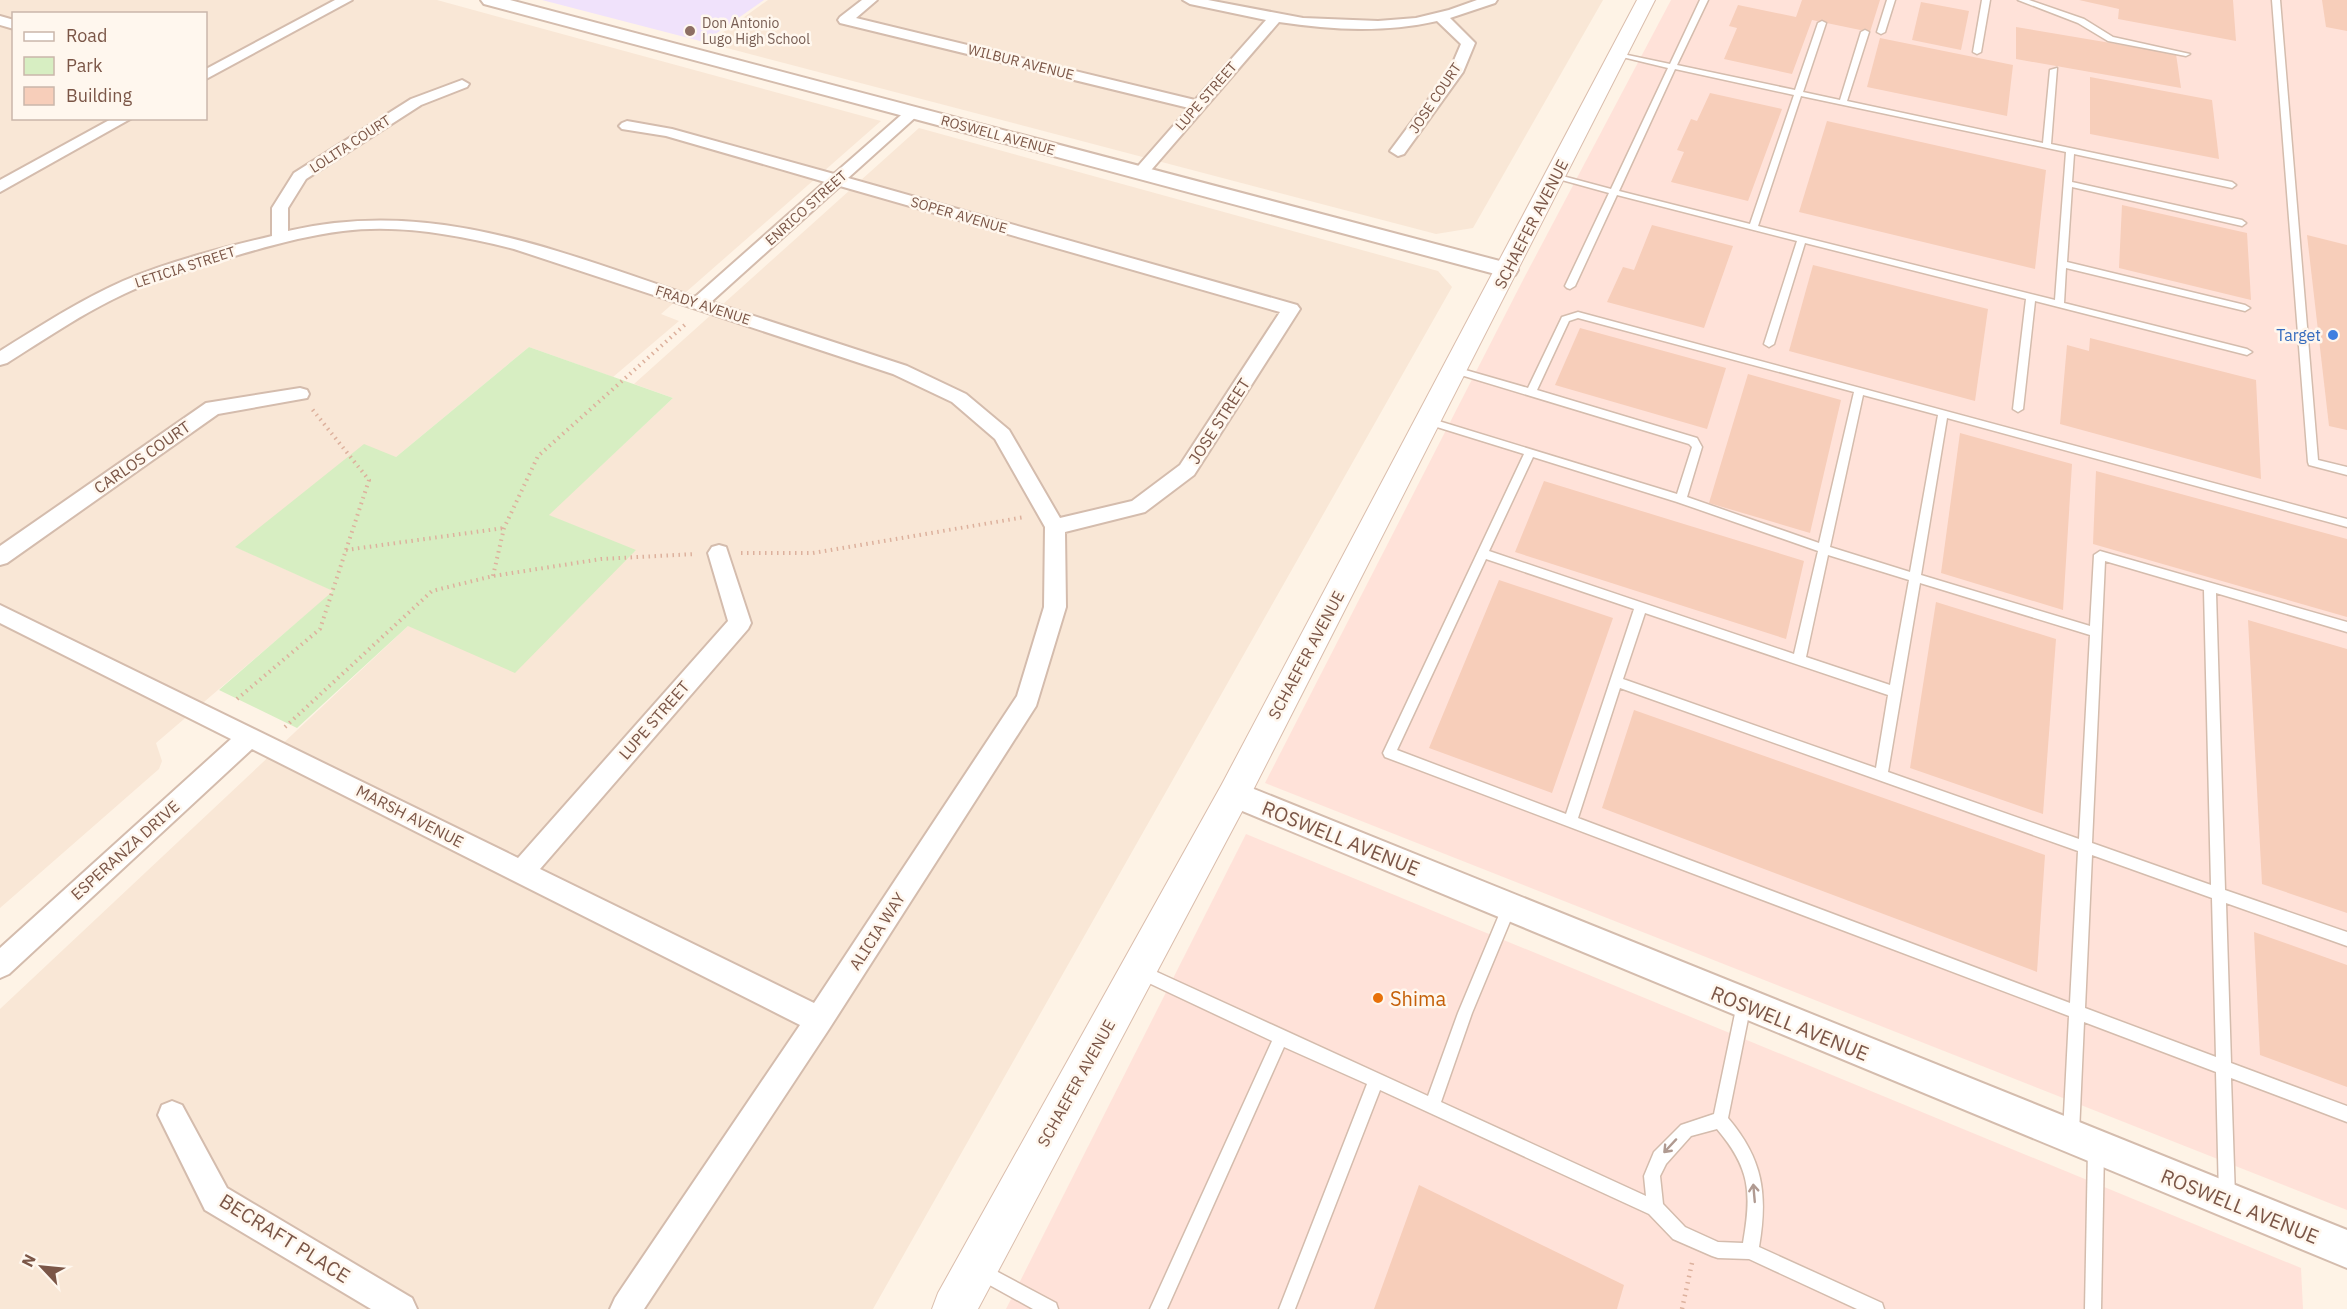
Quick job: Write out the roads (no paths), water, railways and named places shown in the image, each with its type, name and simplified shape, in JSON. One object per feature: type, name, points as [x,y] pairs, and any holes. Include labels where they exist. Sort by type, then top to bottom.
[{"type":"main road","name":"SCHAEFER AVENUE","points":[[958,1297],[1234,794],[1646,0]]},
{"type":"street","points":[[207,74],[345,0]]},
{"type":"street","name":"ROSWELL AVENUE","points":[[490,0],[518,3],[914,112],[1507,270]]},
{"type":"street","name":"WILBUR AVENUE","points":[[870,0],[845,20],[1197,105]]},
{"type":"street","points":[[1190,0],[1274,19],[1341,26],[1390,26],[1441,18],[1490,0]]},
{"type":"street","name":"JOSE COURT","points":[[1398,151],[1456,72],[1468,43],[1441,18]]},
{"type":"street","name":"LUPE STREET","points":[[1140,173],[1274,19]]},
{"type":"street","name":"LOLITA COURT","points":[[280,238],[280,208],[300,176],[416,102],[462,84]]},
{"type":"street","name":"ENRICO STREET","points":[[703,305],[914,112]]},
{"type":"street","points":[[0,187],[121,120]]},
{"type":"street","name":"SOPER AVENUE","points":[[627,126],[667,132],[1291,309]]},
{"type":"street","name":"FRADY AVENUE","points":[[280,238],[345,226],[406,225],[469,232],[520,245],[900,370],[958,398],[1002,435],[1052,520]]},
{"type":"street","name":"LETICIA STREET","points":[[0,358],[119,289],[170,269],[280,238]]},
{"type":"street","name":"JOSE STREET","points":[[1052,520],[1138,507],[1187,470],[1291,309]]},
{"type":"street","name":"CARLOS COURT","points":[[0,557],[213,408],[300,394]]},
{"type":"street","name":"ALICIA WAY","points":[[626,1309],[819,1020],[1028,699],[1055,607],[1052,520]]},
{"type":"street","name":"LUPE STREET","points":[[521,872],[740,622],[719,553]]},
{"type":"street","name":"MARSH AVENUE","points":[[0,613],[819,1020]]},
{"type":"street","name":"ESPERANZA DRIVE","points":[[0,965],[258,740]]},
{"type":"street","name":"ROSWELL AVENUE","points":[[1234,794],[2347,1249]]},
{"type":"street","name":"BECRAFT PLACE","points":[[172,1115],[216,1199],[401,1309]]},
{"type":"lane","points":[[1570,286],[1704,0]]},
{"type":"lane","points":[[1881,32],[1891,0]]},
{"type":"lane","points":[[1977,52],[1986,0]]},
{"type":"lane","points":[[2022,0],[2081,21],[2111,39],[2186,54]]},
{"type":"lane","points":[[2276,0],[2313,462],[2347,471]]},
{"type":"lane","points":[[1753,227],[1822,23]]},
{"type":"lane","points":[[1843,102],[1865,32]]},
{"type":"lane","points":[[1618,55],[2232,185]]},
{"type":"lane","points":[[2047,145],[2054,70]]},
{"type":"lane","points":[[2059,304],[2070,150]]},
{"type":"lane","points":[[1555,177],[2247,352]]},
{"type":"lane","points":[[2068,184],[2242,223]]},
{"type":"lane","points":[[1769,344],[1802,239]]},
{"type":"lane","points":[[2062,264],[2245,308]]},
{"type":"lane","points":[[2018,409],[2031,297]]},
{"type":"lane","points":[[1531,392],[1565,319],[1578,315],[2347,523]]},
{"type":"lane","points":[[1455,370],[1693,441],[1697,447],[1681,499]]},
{"type":"lane","points":[[1799,660],[1859,391]]},
{"type":"lane","points":[[1881,774],[1942,414]]},
{"type":"lane","points":[[1428,422],[1681,499],[1914,578],[2096,632]]},
{"type":"lane","points":[[1529,454],[1389,753],[2347,1114]]},
{"type":"lane","points":[[1484,554],[1895,692]]},
{"type":"lane","points":[[2093,1309],[2077,1012],[2100,555],[2347,627]]},
{"type":"lane","points":[[2210,587],[2222,1066],[2228,1201]]},
{"type":"lane","points":[[1571,820],[1641,607]]},
{"type":"lane","points":[[1616,682],[2347,939]]},
{"type":"lane","points":[[1432,1106],[1465,1013],[1509,907]]},
{"type":"lane","points":[[1137,970],[1655,1208],[1680,1233],[1697,1241],[1718,1250],[1750,1251],[1876,1309]]},
{"type":"lane","points":[[1744,1004],[1720,1120],[1744,1152],[1755,1187],[1756,1220],[1750,1251]]},
{"type":"lane","points":[[1158,1309],[1281,1038]]},
{"type":"lane","points":[[1287,1309],[1376,1081]]},
{"type":"lane","points":[[1655,1208],[1652,1176],[1660,1158],[1686,1130],[1720,1120]]},
{"type":"lane","points":[[958,1297],[1050,1309]]},
{"type":"place","name":"Don Antonio Lugo High School","points":[[690,31]]},
{"type":"place","name":"Target","points":[[2333,335]]},
{"type":"place","name":"Shima","points":[[1378,998]]}]
